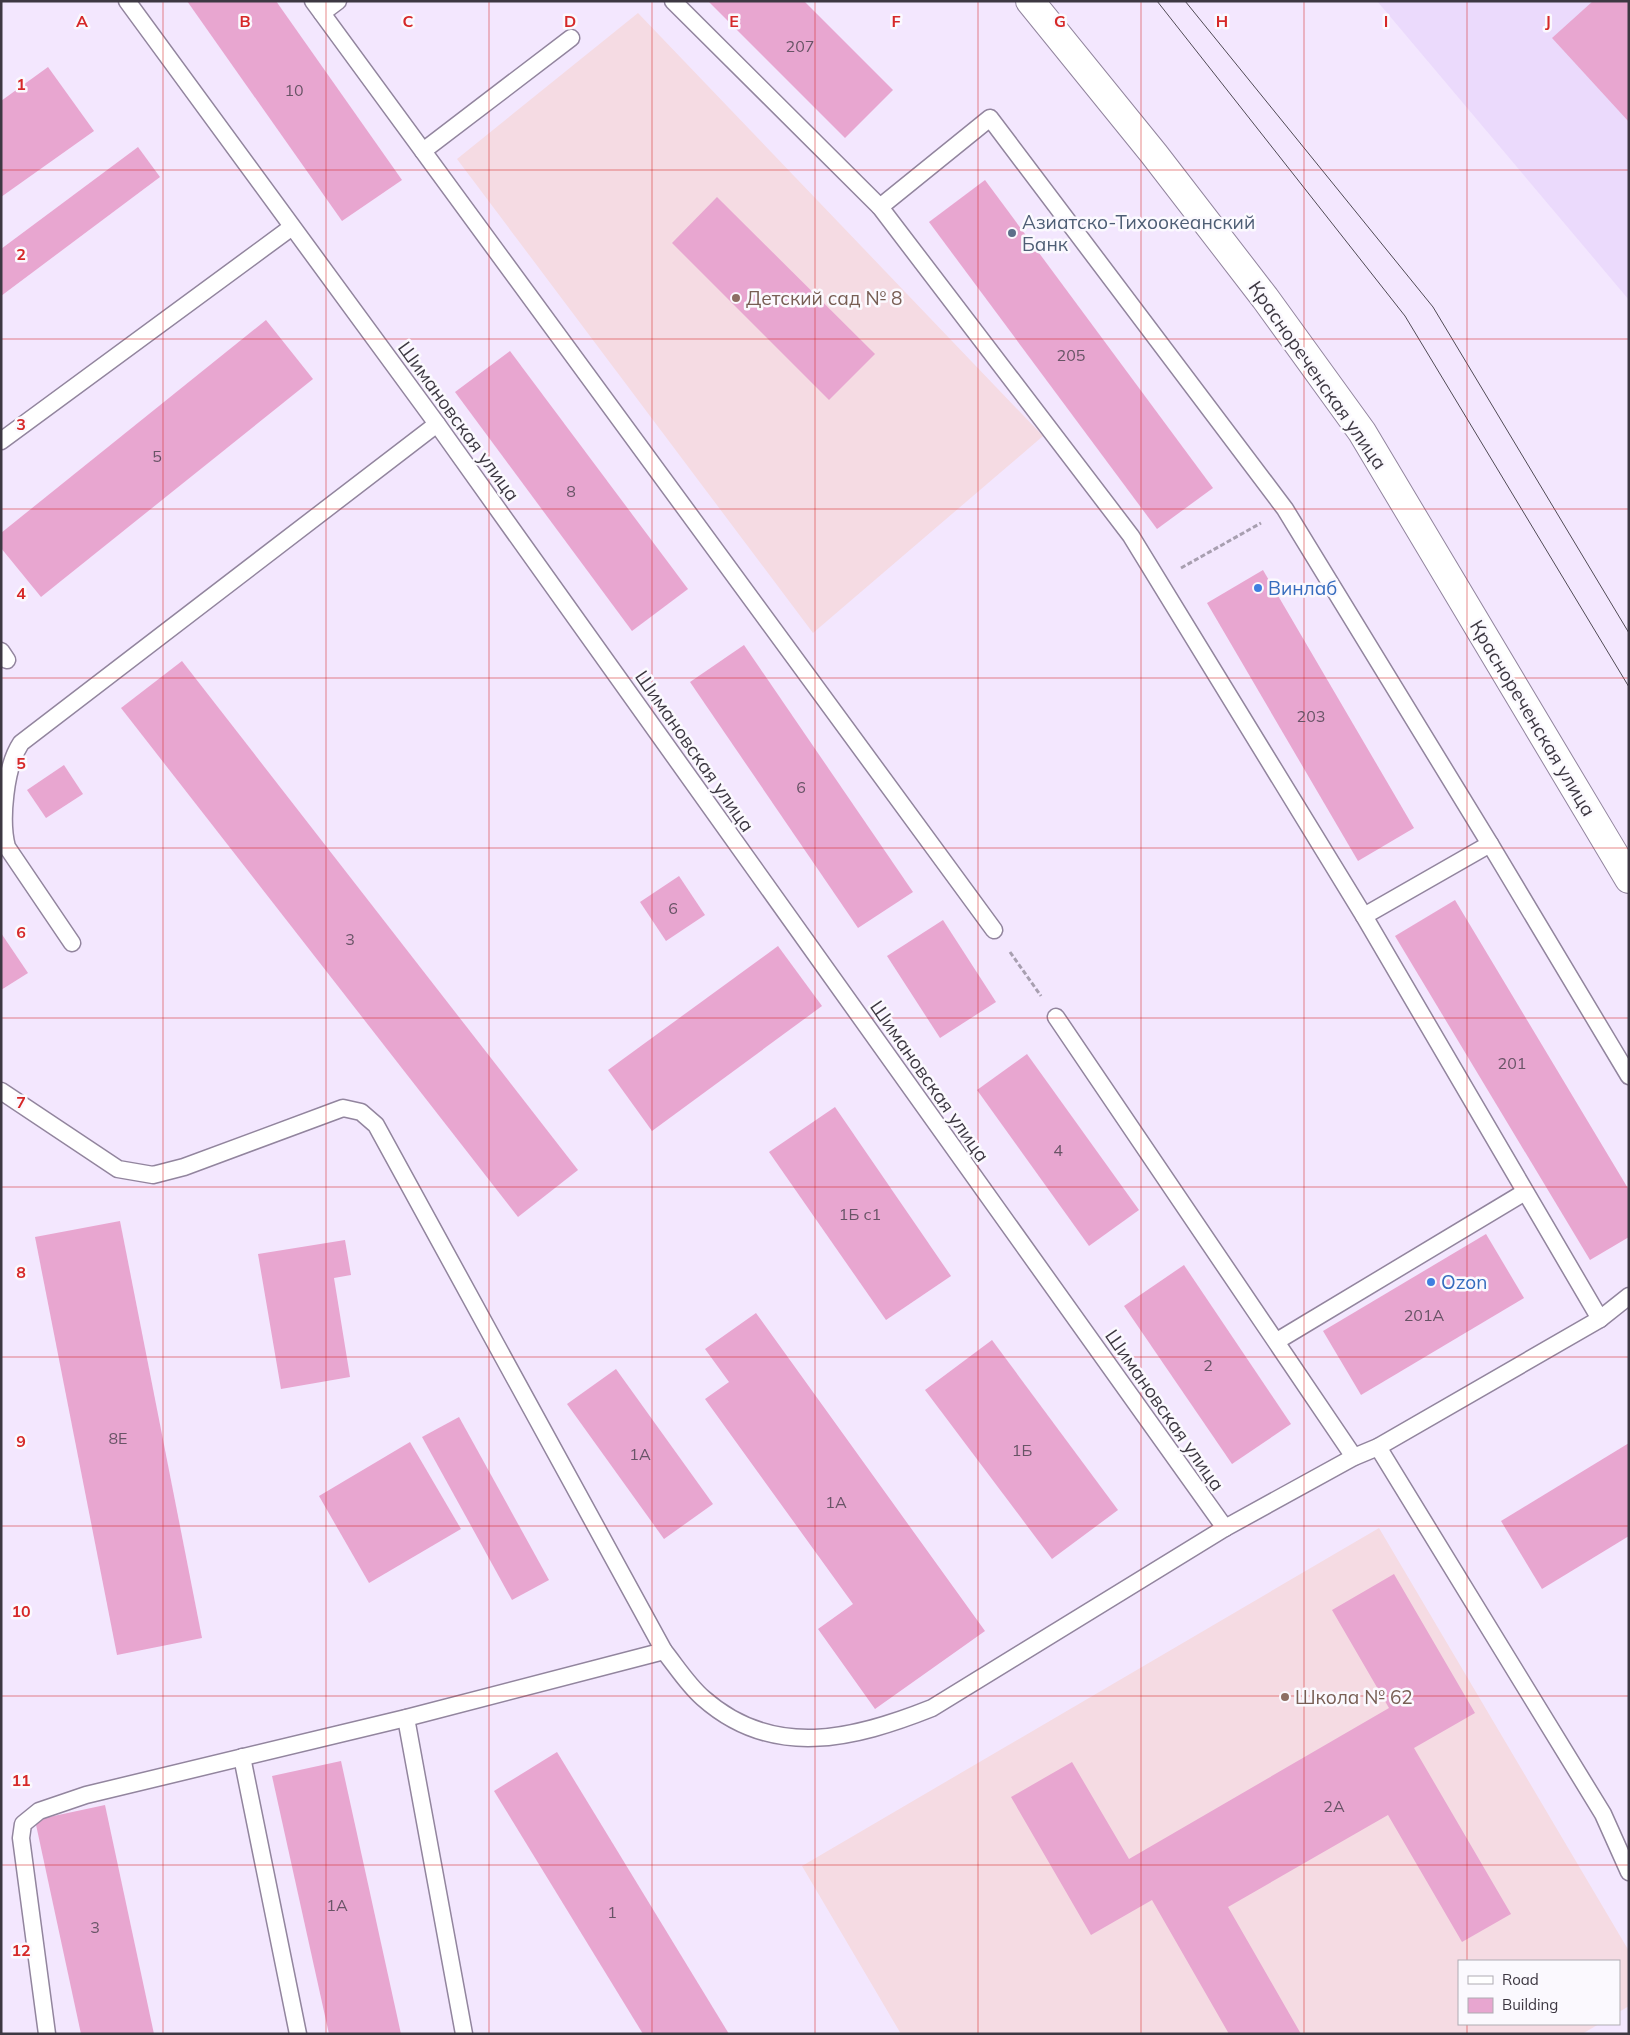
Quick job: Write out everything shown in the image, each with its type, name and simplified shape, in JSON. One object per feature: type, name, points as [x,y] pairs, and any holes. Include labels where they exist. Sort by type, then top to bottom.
[{"type":"main road","name":"Краснореченская улица","points":[[1030,1],[1160,162],[1265,298],[1362,432],[1629,879]]},
{"type":"lane","name":"Шимановская улица","points":[[127,1],[437,424],[1225,1528]]},
{"type":"lane","points":[[338,1],[318,7],[994,930]]},
{"type":"lane","points":[[672,1],[880,206],[1131,536],[1364,916],[1600,1319]]},
{"type":"lane","points":[[423,151],[571,38]]},
{"type":"lane","points":[[880,206],[990,118],[1285,509],[1490,844],[1629,1076]]},
{"type":"lane","points":[[1,441],[292,227]]},
{"type":"lane","points":[[72,943],[7,847],[2,835],[10,764],[21,743],[437,424]]},
{"type":"lane","points":[[1364,916],[1490,844]]},
{"type":"lane","points":[[1056,1016],[1354,1457]]},
{"type":"lane","points":[[1,1091],[118,1168],[153,1175],[184,1167],[344,1108],[361,1112],[376,1125],[664,1651],[702,1698],[749,1728],[775,1735],[818,1740],[885,1727],[932,1708],[1225,1528],[1354,1457],[1378,1447],[1600,1319],[1629,1296]]},
{"type":"lane","points":[[1276,1341],[1525,1192]]},
{"type":"lane","points":[[1378,1447],[1604,1814],[1629,1872]]},
{"type":"lane","points":[[46,2034],[21,1838],[23,1824],[39,1811],[86,1795],[406,1718],[664,1651]]},
{"type":"lane","points":[[406,1718],[464,2034]]},
{"type":"lane","points":[[242,1757],[298,2034]]},
{"type":"path","points":[[1159,581],[1285,509]]},
{"type":"path","points":[[994,930],[1056,1016]]},
{"type":"shaded area","points":[[1377,1],[1629,1],[1629,300]]},
{"type":"shaded area","name":"Детский сад № 8","points":[[638,13],[1043,436],[813,633],[457,159]]},
{"type":"shaded area","name":"Школа № 62","points":[[1379,1528],[1629,1951],[1629,2006],[1620,2011],[1620,1960],[1458,1960],[1458,2025],[1597,2025],[1582,2034],[901,2034],[802,1866]]},
{"type":"building","points":[[187,1],[276,1],[402,180],[342,221]]},
{"type":"building","points":[[708,1],[804,1],[893,90],[845,138]]},
{"type":"building","points":[[1593,1],[1629,1],[1629,122],[1552,38]]},
{"type":"building","points":[[48,67],[94,131],[1,197],[1,101]]},
{"type":"building","points":[[138,147],[160,177],[1,296],[1,249]]},
{"type":"building","points":[[985,180],[1213,488],[1157,529],[929,222]]},
{"type":"building","points":[[717,197],[875,354],[829,400],[672,243]]},
{"type":"building","points":[[266,320],[313,379],[41,597],[1,548],[1,533]]},
{"type":"building","points":[[510,351],[688,589],[632,631],[455,392]]},
{"type":"building","points":[[1263,570],[1414,828],[1358,861],[1207,603]]},
{"type":"building","points":[[744,645],[913,892],[858,928],[690,682]]},
{"type":"building","points":[[182,661],[578,1170],[518,1217],[121,708]]},
{"type":"building","points":[[64,765],[83,794],[46,818],[27,790]]},
{"type":"building","points":[[679,876],[705,915],[666,941],[640,902]]},
{"type":"building","points":[[1455,900],[1629,1190],[1629,1237],[1590,1260],[1395,936]]},
{"type":"building","points":[[943,920],[996,1002],[940,1038],[887,956]]},
{"type":"building","points":[[1,933],[28,973],[1,990]]},
{"type":"building","points":[[778,946],[822,1006],[652,1131],[608,1070]]},
{"type":"building","points":[[1027,1054],[1139,1210],[1089,1246],[977,1090]]},
{"type":"building","points":[[835,1107],[951,1276],[886,1320],[769,1152]]},
{"type":"building","points":[[120,1221],[202,1638],[117,1655],[35,1237]]},
{"type":"building","points":[[1486,1234],[1524,1298],[1361,1395],[1323,1331]]},
{"type":"building","points":[[345,1240],[351,1275],[334,1278],[350,1377],[281,1389],[258,1254]]},
{"type":"building","points":[[1184,1265],[1291,1424],[1232,1464],[1124,1306]]},
{"type":"building","points":[[756,1313],[985,1631],[875,1709],[818,1629],[853,1604],[705,1399],[729,1382],[705,1349]]},
{"type":"building","points":[[992,1340],[1118,1510],[1052,1559],[925,1390]]},
{"type":"building","points":[[616,1369],[713,1504],[664,1539],[567,1404]]},
{"type":"building","points":[[459,1417],[549,1580],[512,1600],[422,1437]]},
{"type":"building","points":[[410,1442],[461,1529],[369,1583],[319,1496]]},
{"type":"building","points":[[1629,1443],[1629,1536],[1542,1589],[1501,1521]]},
{"type":"building","points":[[1394,1574],[1475,1713],[1414,1748],[1511,1914],[1462,1942],[1388,1815],[1228,1907],[1301,2034],[1229,2034],[1152,1900],[1091,1935],[1011,1797],[1072,1762],[1129,1859],[1389,1708],[1332,1610]]},
{"type":"building","points":[[557,1752],[729,2034],[643,2034],[494,1791]]},
{"type":"building","points":[[341,1761],[401,2034],[329,2034],[272,1776]]},
{"type":"building","points":[[105,1805],[154,2034],[81,2034],[35,1820]]},
{"type":"tram line","points":[[1157,1],[1405,316],[1629,687]]},
{"type":"tram line","points":[[1185,1],[1433,307],[1629,633]]},
{"type":"place","name":"Азиатско-Тихоокеанский Банк","points":[[1012,233]]},
{"type":"place","name":"Детский сад № 8","points":[[736,298]]},
{"type":"place","name":"Винлаб","points":[[1258,588]]},
{"type":"place","name":"Ozon","points":[[1431,1282]]},
{"type":"place","name":"Школа № 62","points":[[1285,1697]]}]
